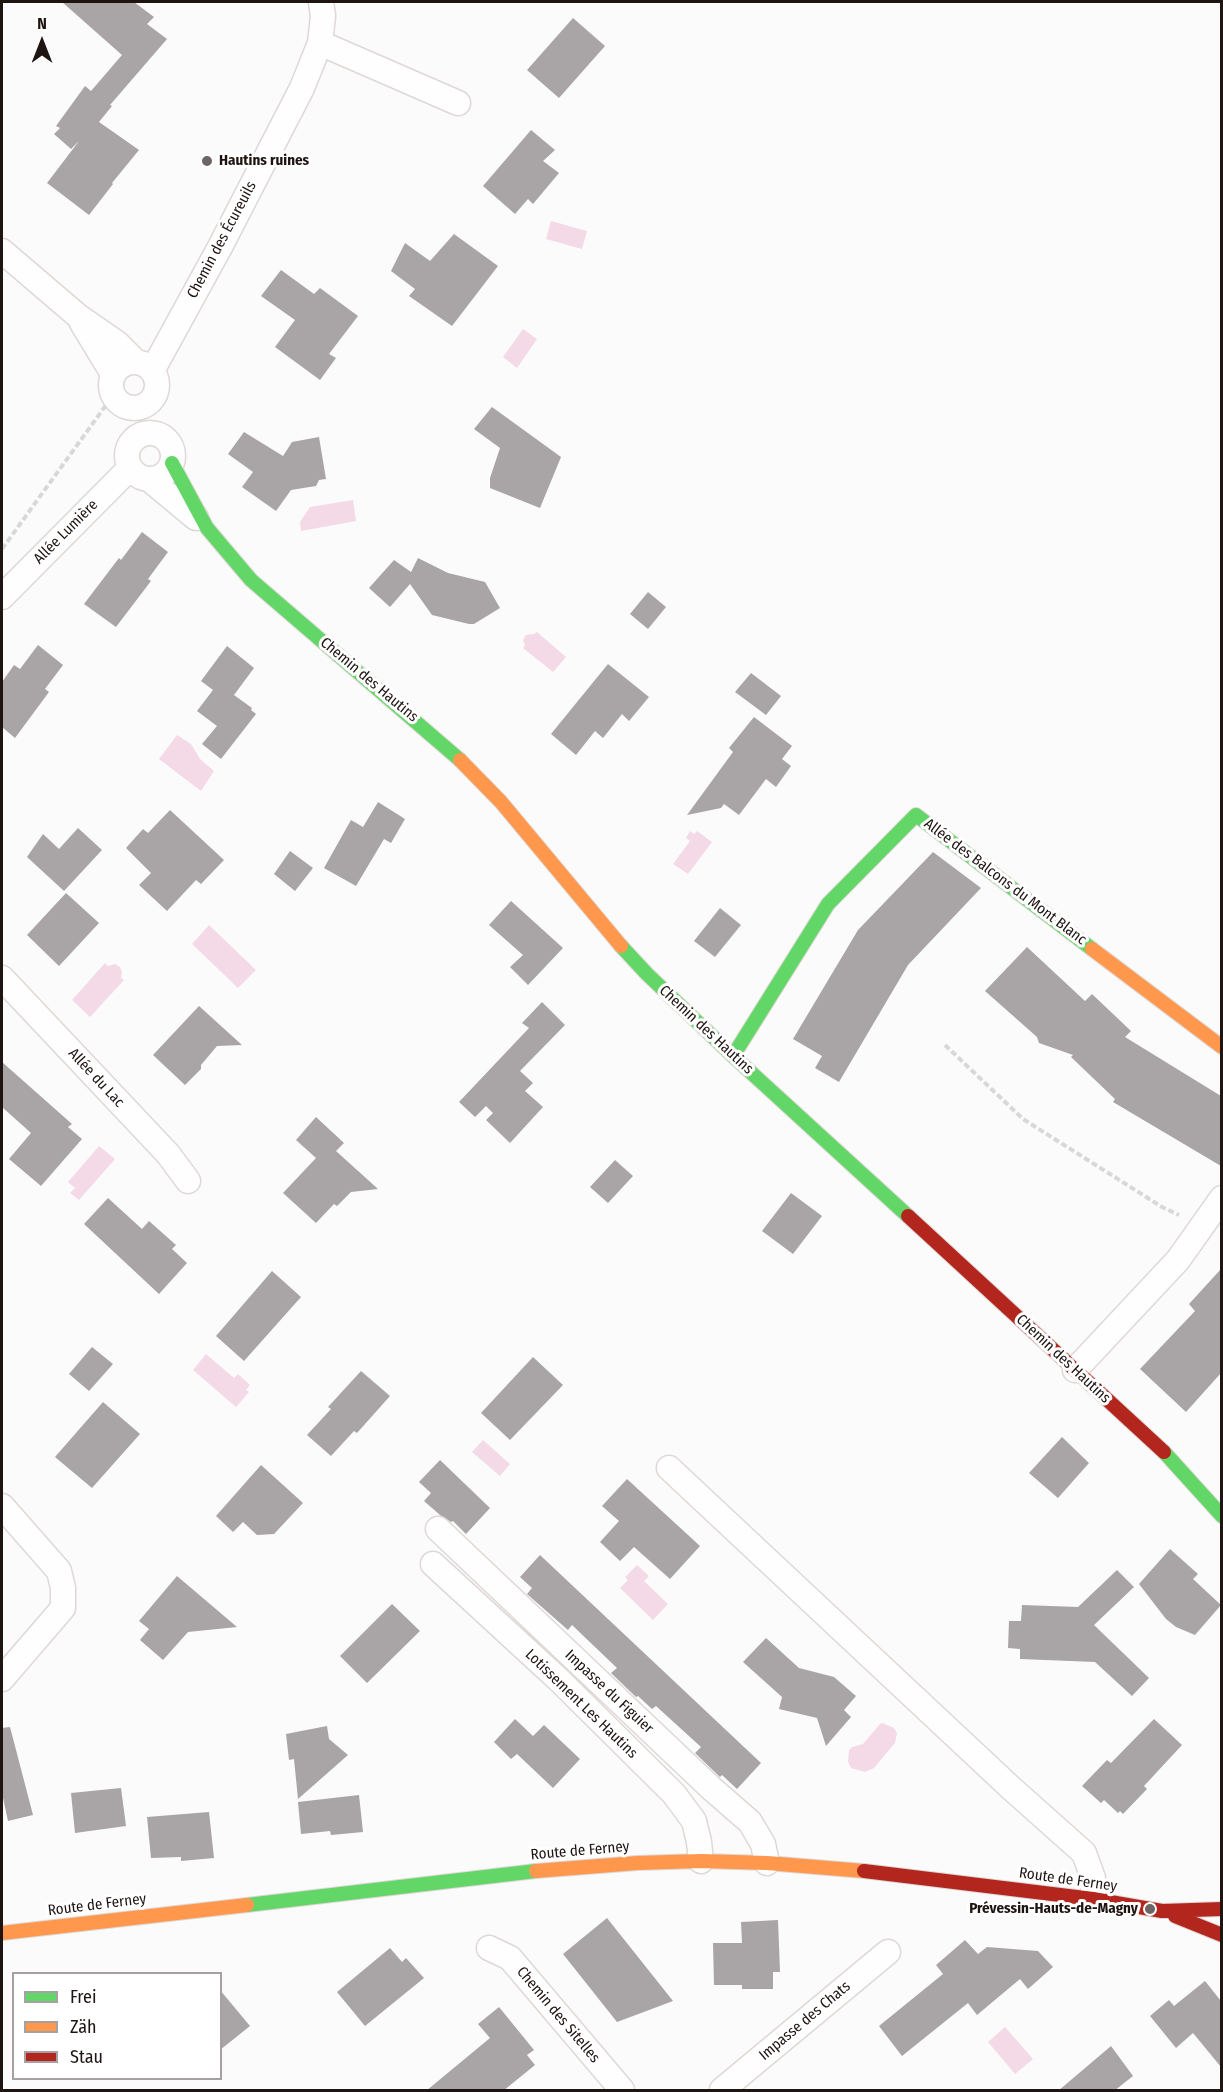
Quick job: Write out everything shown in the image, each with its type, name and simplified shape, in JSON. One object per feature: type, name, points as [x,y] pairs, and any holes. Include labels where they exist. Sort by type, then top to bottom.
[{"type":"street","name":"Chemin des Écureuils","points":[[144,366],[220,247],[302,88],[320,43],[324,16],[321,2]]},
{"type":"street","points":[[320,43],[458,103]]},
{"type":"street","points":[[2,251],[78,316],[117,343],[144,366]]},
{"type":"street","points":[[78,316],[115,392],[136,465]]},
{"type":"street","points":[[144,366],[127,363],[118,367],[115,392],[129,408],[139,408],[154,397]]},
{"type":"street","name":"Chemin des Hautins","points":[[144,366],[157,381],[154,397],[161,435],[171,447],[172,462],[207,528]]},
{"type":"street","points":[[136,465],[132,441],[140,435],[150,433],[161,435]]},
{"type":"street","points":[[136,465],[164,475],[172,462]]},
{"type":"street","name":"Chemin des Hautins","points":[[136,465],[207,528],[251,580],[418,722],[501,801],[604,927],[647,974],[733,1056],[1163,1451],[1221,1516]]},
{"type":"street","name":"Allée Lumière","points":[[2,597],[136,465]]},
{"type":"street","name":"Allée des Balcons du Mont Blanc","points":[[733,1056],[828,904],[916,815],[1221,1047]]},
{"type":"street","name":"Allée du Lac","points":[[2,978],[168,1154],[188,1181]]},
{"type":"street","points":[[1075,1370],[1178,1260],[1221,1198]]},
{"type":"street","points":[[669,1468],[1011,1788],[1084,1853],[1093,1878],[1093,1899]]},
{"type":"street","points":[[2,1506],[59,1571],[63,1588],[63,1608],[2,1679]]},
{"type":"street","name":"Impasse du Figuier","points":[[438,1529],[711,1788],[750,1822],[763,1844],[767,1863]]},
{"type":"street","name":"Lotissement Les Hautins","points":[[432,1564],[558,1679],[674,1794],[694,1821],[701,1861]]},
{"type":"street","name":"Route de Ferney","points":[[2,1933],[555,1869],[701,1861],[843,1868],[1093,1899],[1162,1911],[1221,1910]]},
{"type":"street","name":"Route de Ferney","points":[[1162,1911],[1221,1935]]},
{"type":"street","name":"Chemin des Sitelles","points":[[489,1948],[510,1958],[622,2091]]},
{"type":"street","name":"Impasse des Chats","points":[[722,2091],[888,1952]]},
{"type":"path","points":[[2,549],[115,392]]},
{"type":"path","points":[[945,1045],[1023,1119],[1162,1207],[1203,1227]]},
{"type":"shaded area","points":[[551,221],[587,231],[582,249],[546,239]]},
{"type":"shaded area","points":[[523,329],[537,339],[517,368],[503,357]]},
{"type":"shaded area","points":[[353,500],[356,521],[301,531],[300,522],[310,507]]},
{"type":"shaded area","points":[[537,632],[566,657],[553,672],[523,648],[526,635]]},
{"type":"shaded area","points":[[177,735],[191,744],[200,759],[214,771],[201,791],[159,759]]},
{"type":"shaded area","points":[[690,831],[694,834],[697,831],[712,842],[688,874],[673,864],[690,841],[686,838]]},
{"type":"shaded area","points":[[209,925],[256,970],[238,988],[192,944]]},
{"type":"shaded area","points":[[105,963],[108,966],[115,964],[120,967],[121,978],[124,980],[90,1017],[72,1000]]},
{"type":"shaded area","points":[[99,1146],[115,1159],[79,1200],[70,1193],[75,1188],[68,1182]]},
{"type":"shaded area","points":[[206,1354],[234,1378],[238,1374],[250,1385],[246,1390],[249,1392],[236,1407],[193,1370]]},
{"type":"shaded area","points":[[483,1440],[510,1464],[500,1476],[472,1452]]},
{"type":"shaded area","points":[[637,1565],[649,1576],[644,1581],[668,1604],[653,1620],[620,1588],[628,1580],[625,1577]]},
{"type":"shaded area","points":[[882,1723],[894,1728],[897,1733],[895,1743],[874,1768],[865,1772],[851,1768],[848,1762],[849,1750],[863,1744]]},
{"type":"shaded area","points":[[1005,2027],[1033,2059],[1015,2074],[988,2042]]},
{"type":"building","points":[[62,2],[134,2],[154,17],[147,24],[167,39],[110,105],[112,106],[99,122],[139,150],[89,215],[47,183],[79,141],[71,149],[54,134],[60,128],[56,126],[85,86],[91,91],[122,55]]},
{"type":"building","points":[[573,18],[605,46],[559,98],[527,70]]},
{"type":"building","points":[[531,130],[555,150],[543,161],[559,173],[533,204],[528,199],[515,214],[483,186]]},
{"type":"building","points":[[454,234],[498,266],[452,326],[409,296],[415,289],[391,271],[405,243],[430,261]]},
{"type":"building","points":[[281,270],[314,294],[320,288],[358,316],[329,354],[336,358],[320,380],[275,347],[295,320],[261,296]]},
{"type":"building","points":[[492,407],[561,457],[540,508],[490,488],[490,478],[500,448],[474,429]]},
{"type":"building","points":[[244,432],[283,456],[292,442],[319,437],[326,479],[319,480],[316,486],[291,490],[276,511],[242,487],[253,472],[228,454]]},
{"type":"building","points":[[142,532],[168,552],[148,579],[151,581],[116,627],[84,604]]},
{"type":"building","points":[[418,558],[448,573],[485,582],[500,608],[474,624],[469,624],[432,615],[410,584],[390,607],[369,588],[394,560],[411,572]]},
{"type":"building","points":[[648,592],[666,607],[648,629],[630,614]]},
{"type":"building","points":[[38,645],[63,665],[45,689],[49,692],[15,738],[2,727],[2,682],[14,665],[20,669]]},
{"type":"building","points":[[227,646],[254,668],[234,695],[252,708],[251,710],[256,714],[221,759],[202,744],[217,726],[197,711],[213,690],[201,681]]},
{"type":"building","points":[[608,664],[649,697],[629,721],[622,714],[603,738],[595,731],[576,755],[551,734]]},
{"type":"building","points":[[751,673],[781,696],[766,715],[735,692]]},
{"type":"building","points":[[754,717],[792,746],[782,759],[791,766],[776,787],[766,779],[739,815],[724,804],[721,808],[687,815],[733,752],[729,748]]},
{"type":"building","points":[[378,802],[405,819],[391,843],[384,839],[356,886],[324,868],[351,820],[363,827]]},
{"type":"building","points":[[170,810],[224,860],[201,884],[196,880],[167,911],[139,885],[151,873],[126,848],[143,829],[148,833]]},
{"type":"building","points":[[78,828],[102,850],[64,891],[27,857],[43,834],[59,849]]},
{"type":"building","points":[[290,851],[313,868],[295,891],[274,874]]},
{"type":"building","points":[[933,852],[981,888],[908,965],[839,1082],[815,1068],[822,1056],[793,1039],[858,930]]},
{"type":"building","points":[[66,893],[99,923],[59,966],[27,935]]},
{"type":"building","points":[[511,901],[563,948],[528,985],[510,967],[523,955],[489,925]]},
{"type":"building","points":[[720,908],[741,925],[715,957],[694,941]]},
{"type":"building","points":[[1027,947],[1085,1001],[1092,994],[1131,1031],[1125,1037],[1221,1096],[1221,1166],[1113,1102],[1115,1099],[1071,1057],[1073,1055],[1039,1043],[1037,1037],[985,991]]},
{"type":"building","points":[[542,1002],[565,1025],[520,1071],[533,1083],[525,1091],[543,1107],[510,1143],[486,1120],[493,1113],[486,1106],[475,1117],[459,1102],[529,1028],[522,1023]]},
{"type":"building","points":[[199,1006],[242,1045],[217,1046],[201,1065],[201,1069],[185,1085],[153,1055]]},
{"type":"building","points":[[2,1062],[72,1124],[68,1127],[82,1139],[41,1186],[9,1159],[31,1133],[2,1107]]},
{"type":"building","points":[[316,1117],[344,1143],[336,1151],[378,1189],[351,1192],[337,1206],[334,1204],[316,1223],[283,1193],[316,1158],[296,1140]]},
{"type":"building","points":[[615,1160],[633,1176],[608,1203],[590,1187]]},
{"type":"building","points":[[791,1193],[822,1216],[793,1254],[762,1231]]},
{"type":"building","points":[[108,1198],[142,1229],[149,1221],[176,1245],[172,1249],[187,1263],[159,1294],[84,1224]]},
{"type":"building","points":[[1221,1269],[1221,1373],[1186,1412],[1140,1369],[1195,1311],[1189,1304]]},
{"type":"building","points":[[272,1271],[301,1297],[244,1361],[216,1336]]},
{"type":"building","points":[[92,1347],[113,1364],[89,1391],[69,1374]]},
{"type":"building","points":[[533,1357],[563,1385],[510,1440],[481,1413]]},
{"type":"building","points":[[361,1371],[390,1396],[357,1433],[354,1431],[331,1456],[307,1435],[331,1409],[328,1407]]},
{"type":"building","points":[[103,1402],[140,1434],[92,1488],[55,1457]]},
{"type":"building","points":[[1062,1437],[1089,1463],[1058,1498],[1029,1473]]},
{"type":"building","points":[[440,1460],[490,1508],[466,1534],[453,1521],[440,1515],[424,1501],[431,1493],[419,1482]]},
{"type":"building","points":[[261,1465],[303,1503],[274,1534],[257,1535],[243,1522],[233,1532],[216,1516]]},
{"type":"building","points":[[627,1479],[700,1546],[670,1579],[634,1547],[620,1561],[600,1542],[619,1521],[602,1506]]},
{"type":"building","points":[[1170,1549],[1198,1574],[1193,1579],[1221,1605],[1195,1635],[1176,1627],[1166,1619],[1139,1584]]},
{"type":"building","points":[[540,1555],[761,1763],[737,1789],[722,1775],[720,1777],[695,1753],[701,1747],[656,1706],[652,1709],[611,1673],[617,1668],[572,1625],[568,1630],[527,1594],[532,1588],[520,1577]]},
{"type":"building","points":[[1117,1570],[1134,1587],[1094,1625],[1149,1678],[1132,1696],[1095,1662],[1020,1659],[1020,1649],[1008,1648],[1009,1621],[1021,1621],[1022,1605],[1078,1607]]},
{"type":"building","points":[[177,1576],[237,1627],[188,1632],[163,1660],[140,1640],[149,1629],[139,1621]]},
{"type":"building","points":[[392,1604],[420,1631],[367,1683],[340,1656]]},
{"type":"building","points":[[766,1638],[799,1668],[834,1677],[856,1696],[844,1710],[851,1717],[826,1746],[817,1718],[779,1709],[782,1697],[743,1662]]},
{"type":"building","points":[[515,1719],[533,1736],[544,1725],[580,1759],[553,1788],[517,1754],[511,1759],[494,1742]]},
{"type":"building","points":[[1154,1719],[1182,1745],[1144,1786],[1147,1789],[1123,1814],[1120,1811],[1118,1813],[1104,1800],[1101,1803],[1082,1786],[1107,1760],[1111,1763]]},
{"type":"building","points":[[327,1726],[329,1739],[348,1755],[298,1799],[294,1759],[289,1760],[286,1734]]},
{"type":"building","points":[[10,1727],[33,1815],[8,1821],[2,1793],[2,1728]]},
{"type":"building","points":[[121,1788],[126,1826],[75,1833],[71,1793]]},
{"type":"building","points":[[359,1795],[363,1832],[331,1835],[330,1831],[301,1834],[298,1802]]},
{"type":"building","points":[[209,1812],[214,1858],[181,1861],[181,1857],[151,1858],[147,1817]]},
{"type":"building","points":[[607,1918],[673,2001],[617,2022],[563,1954]]},
{"type":"building","points":[[778,1920],[780,1972],[773,1972],[773,1989],[742,1989],[742,1985],[714,1985],[713,1943],[742,1943],[741,1922]]},
{"type":"building","points":[[965,1940],[978,1954],[987,1947],[1038,1951],[1053,1967],[1028,1989],[1020,1979],[977,2015],[968,2003],[902,2056],[879,2026],[943,1974],[936,1965]]},
{"type":"building","points":[[390,1948],[402,1962],[406,1958],[424,1978],[365,2026],[337,1992]]},
{"type":"building","points":[[1205,1981],[1221,2001],[1221,2067],[1193,2033],[1176,2048],[1150,2016],[1169,2000],[1174,2006]]},
{"type":"building","points":[[222,1992],[250,2026],[222,2048]]},
{"type":"building","points":[[499,2007],[534,2050],[527,2055],[535,2065],[503,2091],[426,2091],[490,2038],[478,2024]]},
{"type":"building","points":[[1111,2046],[1133,2076],[1114,2091],[1058,2091]]},
{"type":"traffic: fast","points":[[172,463],[207,528],[251,580],[460,760]]},
{"type":"traffic: fast","points":[[733,1056],[828,904],[916,815],[1092,949]]},
{"type":"traffic: fast","points":[[621,946],[733,1056],[908,1216]]},
{"type":"traffic: fast","points":[[1164,1452],[1222,1516]]},
{"type":"traffic: fast","points":[[247,1905],[536,1871]]},
{"type":"traffic: slow","points":[[460,760],[501,802],[621,946]]},
{"type":"traffic: slow","points":[[1092,949],[1222,1047]]},
{"type":"traffic: slow","points":[[536,1871],[637,1863],[701,1861],[767,1863],[864,1871]]},
{"type":"traffic: slow","points":[[2,1933],[247,1905]]},
{"type":"traffic: jam","points":[[908,1216],[1164,1452]]},
{"type":"traffic: jam","points":[[864,1871],[1093,1899],[1162,1911],[1222,1909]]},
{"type":"traffic: jam","points":[[1175,1916],[1222,1935]]},
{"type":"place","name":"Hautins ruines","points":[[207,161]]},
{"type":"place","name":"Prévessin-Hauts-de-Magny","points":[[1150,1909]]}]
